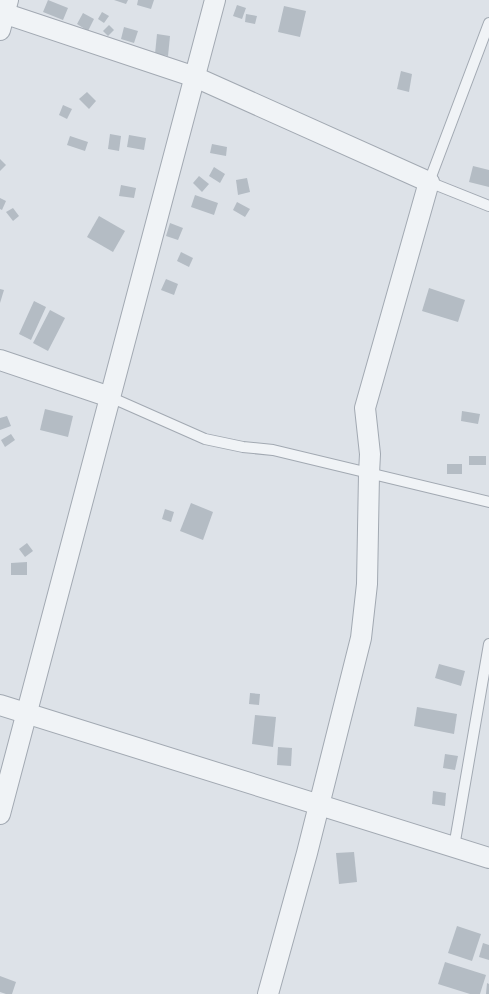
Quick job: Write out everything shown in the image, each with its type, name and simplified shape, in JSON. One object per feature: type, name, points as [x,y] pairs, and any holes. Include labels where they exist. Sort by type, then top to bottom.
[{"type":"street","points":[[0,814],[215,0]]},
{"type":"street","points":[[3,14],[195,77],[430,182],[365,408],[370,454],[367,584],[362,638],[307,853],[268,994]]},
{"type":"street","points":[[0,360],[110,398]]},
{"type":"street","points":[[0,705],[489,858]]},
{"type":"lane","points":[[489,23],[430,182],[489,206]]},
{"type":"lane","points":[[110,398],[205,439],[243,447],[273,450],[489,502]]},
{"type":"lane","points":[[454,847],[489,644]]},
{"type":"building","points":[[48,0],[68,8],[63,20],[43,12]]},
{"type":"building","points":[[114,0],[128,0],[126,4]]},
{"type":"building","points":[[138,0],[154,0],[151,9],[137,5]]},
{"type":"building","points":[[237,5],[246,8],[242,19],[233,16]]},
{"type":"building","points":[[284,6],[306,11],[300,37],[278,32]]},
{"type":"building","points":[[102,12],[109,16],[104,23],[98,19]]},
{"type":"building","points":[[83,13],[94,19],[88,31],[77,24]]},
{"type":"building","points":[[246,14],[257,16],[255,24],[245,22]]},
{"type":"building","points":[[109,25],[114,30],[108,36],[103,31]]},
{"type":"building","points":[[124,27],[138,31],[134,43],[121,39]]},
{"type":"building","points":[[157,34],[170,36],[168,56],[155,54]]},
{"type":"building","points":[[401,71],[412,74],[409,92],[397,89]]},
{"type":"building","points":[[87,92],[96,101],[89,109],[79,99]]},
{"type":"building","points":[[63,105],[72,109],[67,119],[59,115]]},
{"type":"building","points":[[110,134],[121,136],[119,151],[108,149]]},
{"type":"building","points":[[129,135],[146,138],[144,150],[127,147]]},
{"type":"building","points":[[70,136],[88,142],[85,151],[67,145]]},
{"type":"building","points":[[212,144],[227,147],[226,156],[210,153]]},
{"type":"building","points":[[0,159],[6,165],[0,171]]},
{"type":"building","points":[[473,166],[489,170],[489,187],[469,182]]},
{"type":"building","points":[[214,167],[225,174],[220,183],[209,176]]},
{"type":"building","points":[[199,176],[209,184],[202,192],[193,183]]},
{"type":"building","points":[[247,178],[250,192],[238,195],[236,180]]},
{"type":"building","points":[[121,185],[136,188],[134,198],[119,196]]},
{"type":"building","points":[[195,195],[218,203],[214,215],[191,207]]},
{"type":"building","points":[[0,198],[6,201],[2,210],[0,209]]},
{"type":"building","points":[[237,202],[250,209],[245,217],[233,210]]},
{"type":"building","points":[[13,208],[19,216],[13,221],[6,212]]},
{"type":"building","points":[[99,216],[125,231],[113,252],[87,237]]},
{"type":"building","points":[[170,223],[183,228],[178,240],[166,236]]},
{"type":"building","points":[[181,252],[193,258],[189,267],[177,261]]},
{"type":"building","points":[[166,279],[178,284],[174,295],[161,290]]},
{"type":"building","points":[[429,288],[465,300],[458,322],[422,311]]},
{"type":"building","points":[[0,289],[4,290],[0,303]]},
{"type":"building","points":[[34,301],[46,307],[31,340],[19,334]]},
{"type":"building","points":[[50,310],[65,318],[48,351],[33,343]]},
{"type":"building","points":[[45,409],[73,416],[68,437],[40,430]]},
{"type":"building","points":[[462,411],[480,414],[478,424],[461,421]]},
{"type":"building","points":[[7,416],[11,426],[0,430],[0,418]]},
{"type":"building","points":[[11,434],[15,440],[5,447],[1,440]]},
{"type":"building","points":[[469,456],[486,456],[486,465],[469,465]]},
{"type":"building","points":[[447,464],[462,464],[462,474],[447,474]]},
{"type":"building","points":[[191,503],[213,512],[203,540],[180,531]]},
{"type":"building","points":[[165,509],[174,512],[171,522],[162,519]]},
{"type":"building","points":[[27,543],[33,551],[25,557],[19,549]]},
{"type":"building","points":[[27,562],[27,575],[11,575],[11,563]]},
{"type":"building","points":[[439,664],[465,671],[461,686],[435,678]]},
{"type":"building","points":[[250,693],[260,694],[259,705],[249,704]]},
{"type":"building","points":[[417,707],[457,714],[454,734],[414,726]]},
{"type":"building","points":[[255,715],[276,717],[273,747],[252,744]]},
{"type":"building","points":[[278,747],[292,748],[291,766],[277,765]]},
{"type":"building","points":[[445,754],[458,756],[455,770],[443,768]]},
{"type":"building","points":[[433,791],[446,793],[445,806],[432,804]]},
{"type":"building","points":[[354,852],[357,882],[339,884],[336,853]]},
{"type":"building","points":[[457,926],[481,934],[472,961],[448,953]]},
{"type":"building","points":[[483,943],[489,945],[489,960],[479,957]]},
{"type":"building","points":[[445,962],[486,975],[480,994],[470,994],[438,984]]},
{"type":"building","points":[[0,976],[16,982],[12,994],[0,992]]},
{"type":"building","points":[[487,983],[489,984],[489,994],[486,994]]}]
